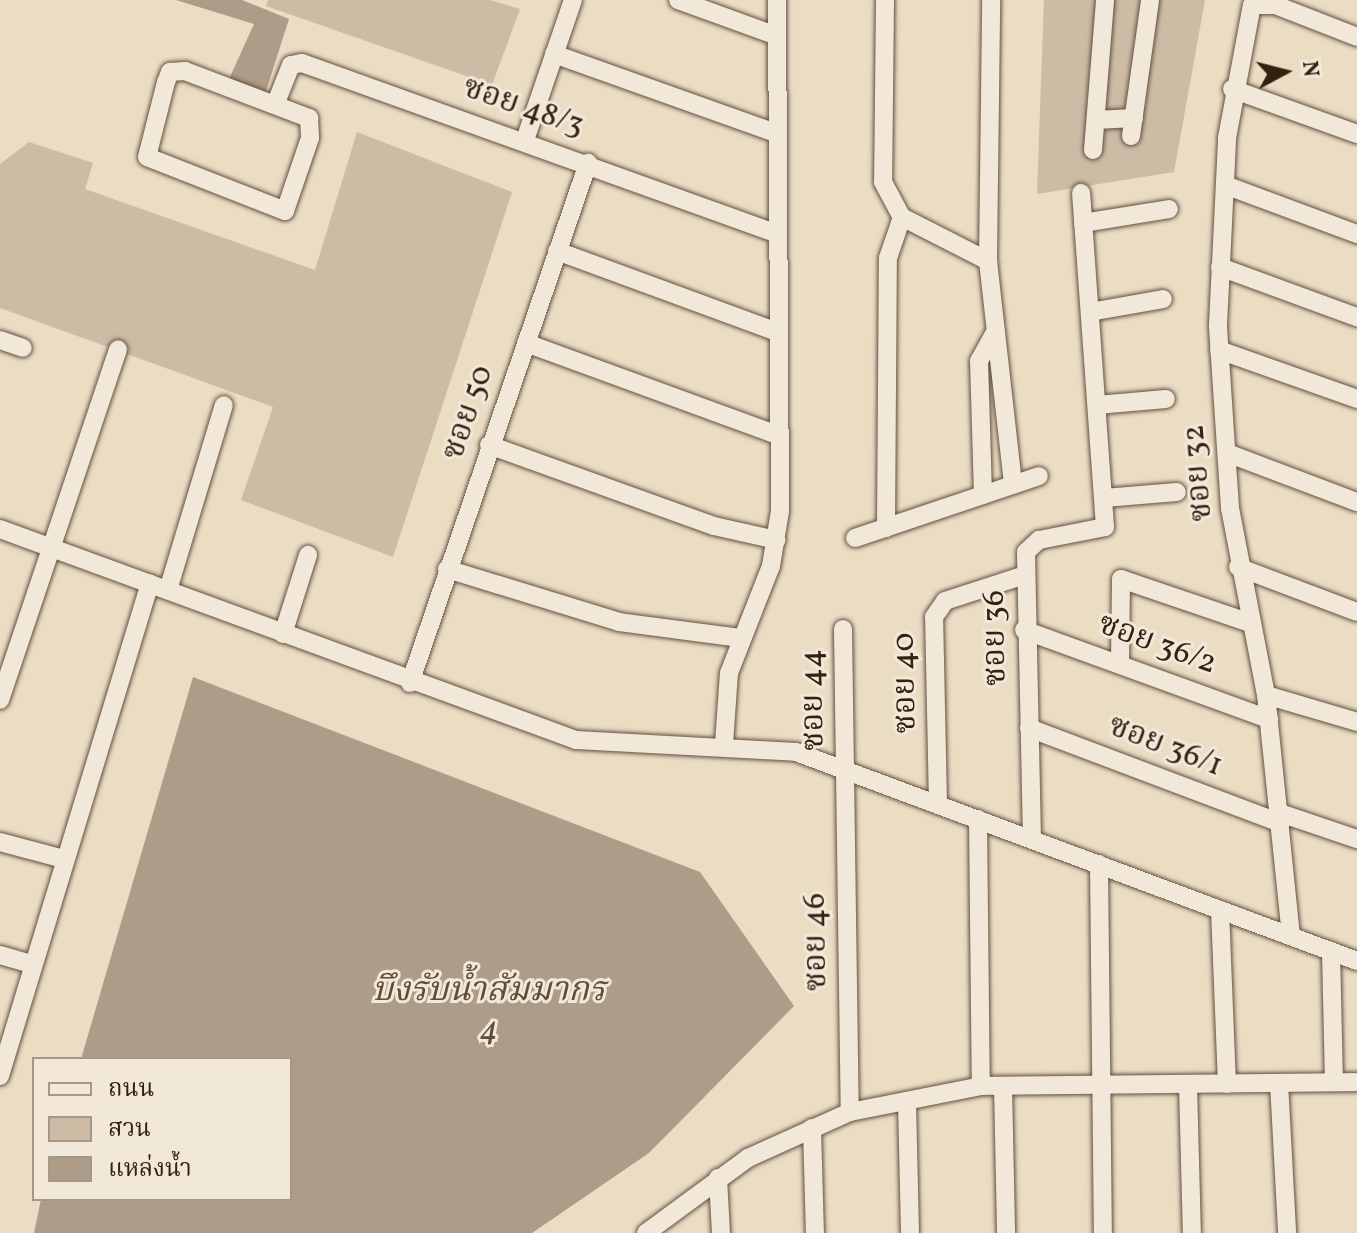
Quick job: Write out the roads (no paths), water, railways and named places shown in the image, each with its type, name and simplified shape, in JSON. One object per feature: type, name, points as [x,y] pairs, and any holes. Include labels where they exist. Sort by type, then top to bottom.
[{"type":"street","points":[[525,140],[573,0]]},
{"type":"street","points":[[678,0],[777,36]]},
{"type":"street","points":[[724,744],[726,691],[741,638],[776,540],[780,436],[775,233],[777,0]]},
{"type":"street","points":[[885,0],[883,182],[902,217],[988,261]]},
{"type":"street","points":[[991,0],[988,261],[994,334],[1004,360],[1013,485]]},
{"type":"street","points":[[1093,150],[1105,0]]},
{"type":"street","points":[[1096,120],[1133,127],[1150,0]]},
{"type":"street","name":"ซอย 32","points":[[1291,936],[1266,695],[1247,622],[1238,567],[1219,350],[1220,267],[1232,89],[1252,5],[1275,5],[1357,37]]},
{"type":"street","points":[[554,54],[776,133]]},
{"type":"street","name":"ซอย 48/3","points":[[275,105],[291,65],[302,63],[525,140],[775,233]]},
{"type":"street","points":[[174,70],[275,105],[309,118],[311,131],[285,211],[147,157],[174,70]]},
{"type":"street","points":[[1232,89],[1357,134]]},
{"type":"street","name":"ซอย 50","points":[[410,683],[588,163]]},
{"type":"street","points":[[1225,185],[1357,234]]},
{"type":"street","name":"ซอย 36","points":[[1032,839],[1024,630],[1025,575],[1031,545],[1105,527],[1081,193]]},
{"type":"street","points":[[1083,223],[1169,209]]},
{"type":"street","points":[[886,528],[888,258],[902,217]]},
{"type":"street","points":[[557,251],[777,332]]},
{"type":"street","points":[[1220,267],[1357,317]]},
{"type":"street","points":[[1090,312],[1163,299]]},
{"type":"street","points":[[983,495],[979,361],[994,334]]},
{"type":"street","points":[[0,340],[23,348]]},
{"type":"street","points":[[526,343],[780,436]]},
{"type":"street","points":[[0,700],[118,349]]},
{"type":"street","points":[[1219,350],[1357,399]]},
{"type":"street","points":[[1097,405],[1166,399]]},
{"type":"street","points":[[168,590],[224,405]]},
{"type":"street","points":[[489,445],[714,526],[776,540]]},
{"type":"street","points":[[1227,453],[1357,502]]},
{"type":"street","points":[[855,538],[1039,476]]},
{"type":"street","points":[[1104,498],[1177,492]]},
{"type":"street","points":[[0,529],[55,543],[410,683],[596,745],[724,744],[796,752],[1357,961]]},
{"type":"street","points":[[283,634],[308,555]]},
{"type":"street","points":[[1238,567],[1357,612]]},
{"type":"street","points":[[447,569],[619,622],[741,638]]},
{"type":"street","name":"ซอย 40","points":[[938,804],[934,617],[945,601],[1025,575]]},
{"type":"street","points":[[1120,662],[1121,579],[1247,622]]},
{"type":"street","points":[[0,1076],[150,583]]},
{"type":"street","name":"ซอย 44","points":[[843,629],[845,771]]},
{"type":"street","name":"ซอย 36/2","points":[[1024,630],[1120,662],[1269,719]]},
{"type":"street","points":[[1266,695],[1357,722]]},
{"type":"street","name":"ซอย 36/1","points":[[1029,728],[1280,818],[1357,839]]},
{"type":"street","name":"ซอย 46","points":[[845,771],[850,1112]]},
{"type":"street","points":[[978,819],[981,1086]]},
{"type":"street","points":[[0,842],[64,859]]},
{"type":"street","points":[[1099,864],[1103,1233]]},
{"type":"street","points":[[1220,910],[1227,1084]]},
{"type":"street","points":[[1331,951],[1334,1082]]},
{"type":"street","points":[[0,955],[32,964]]},
{"type":"street","points":[[646,1233],[718,1178],[812,1128],[850,1112],[981,1086],[1357,1082]]},
{"type":"street","points":[[1279,1083],[1287,1233]]},
{"type":"street","points":[[1188,1085],[1192,1233]]},
{"type":"street","points":[[1003,1086],[1006,1233]]},
{"type":"street","points":[[907,1101],[910,1233]]},
{"type":"street","points":[[812,1128],[815,1233]]},
{"type":"street","points":[[718,1178],[721,1233]]},
{"type":"water","points":[[176,0],[242,0],[289,19],[265,94],[229,79],[254,24]]},
{"type":"water","name":"บึงรับน้ำสัมมากร 4","points":[[193,677],[700,872],[794,1006],[649,1153],[532,1233],[34,1233],[41,1201],[292,1201],[292,1057],[82,1057]]}]
